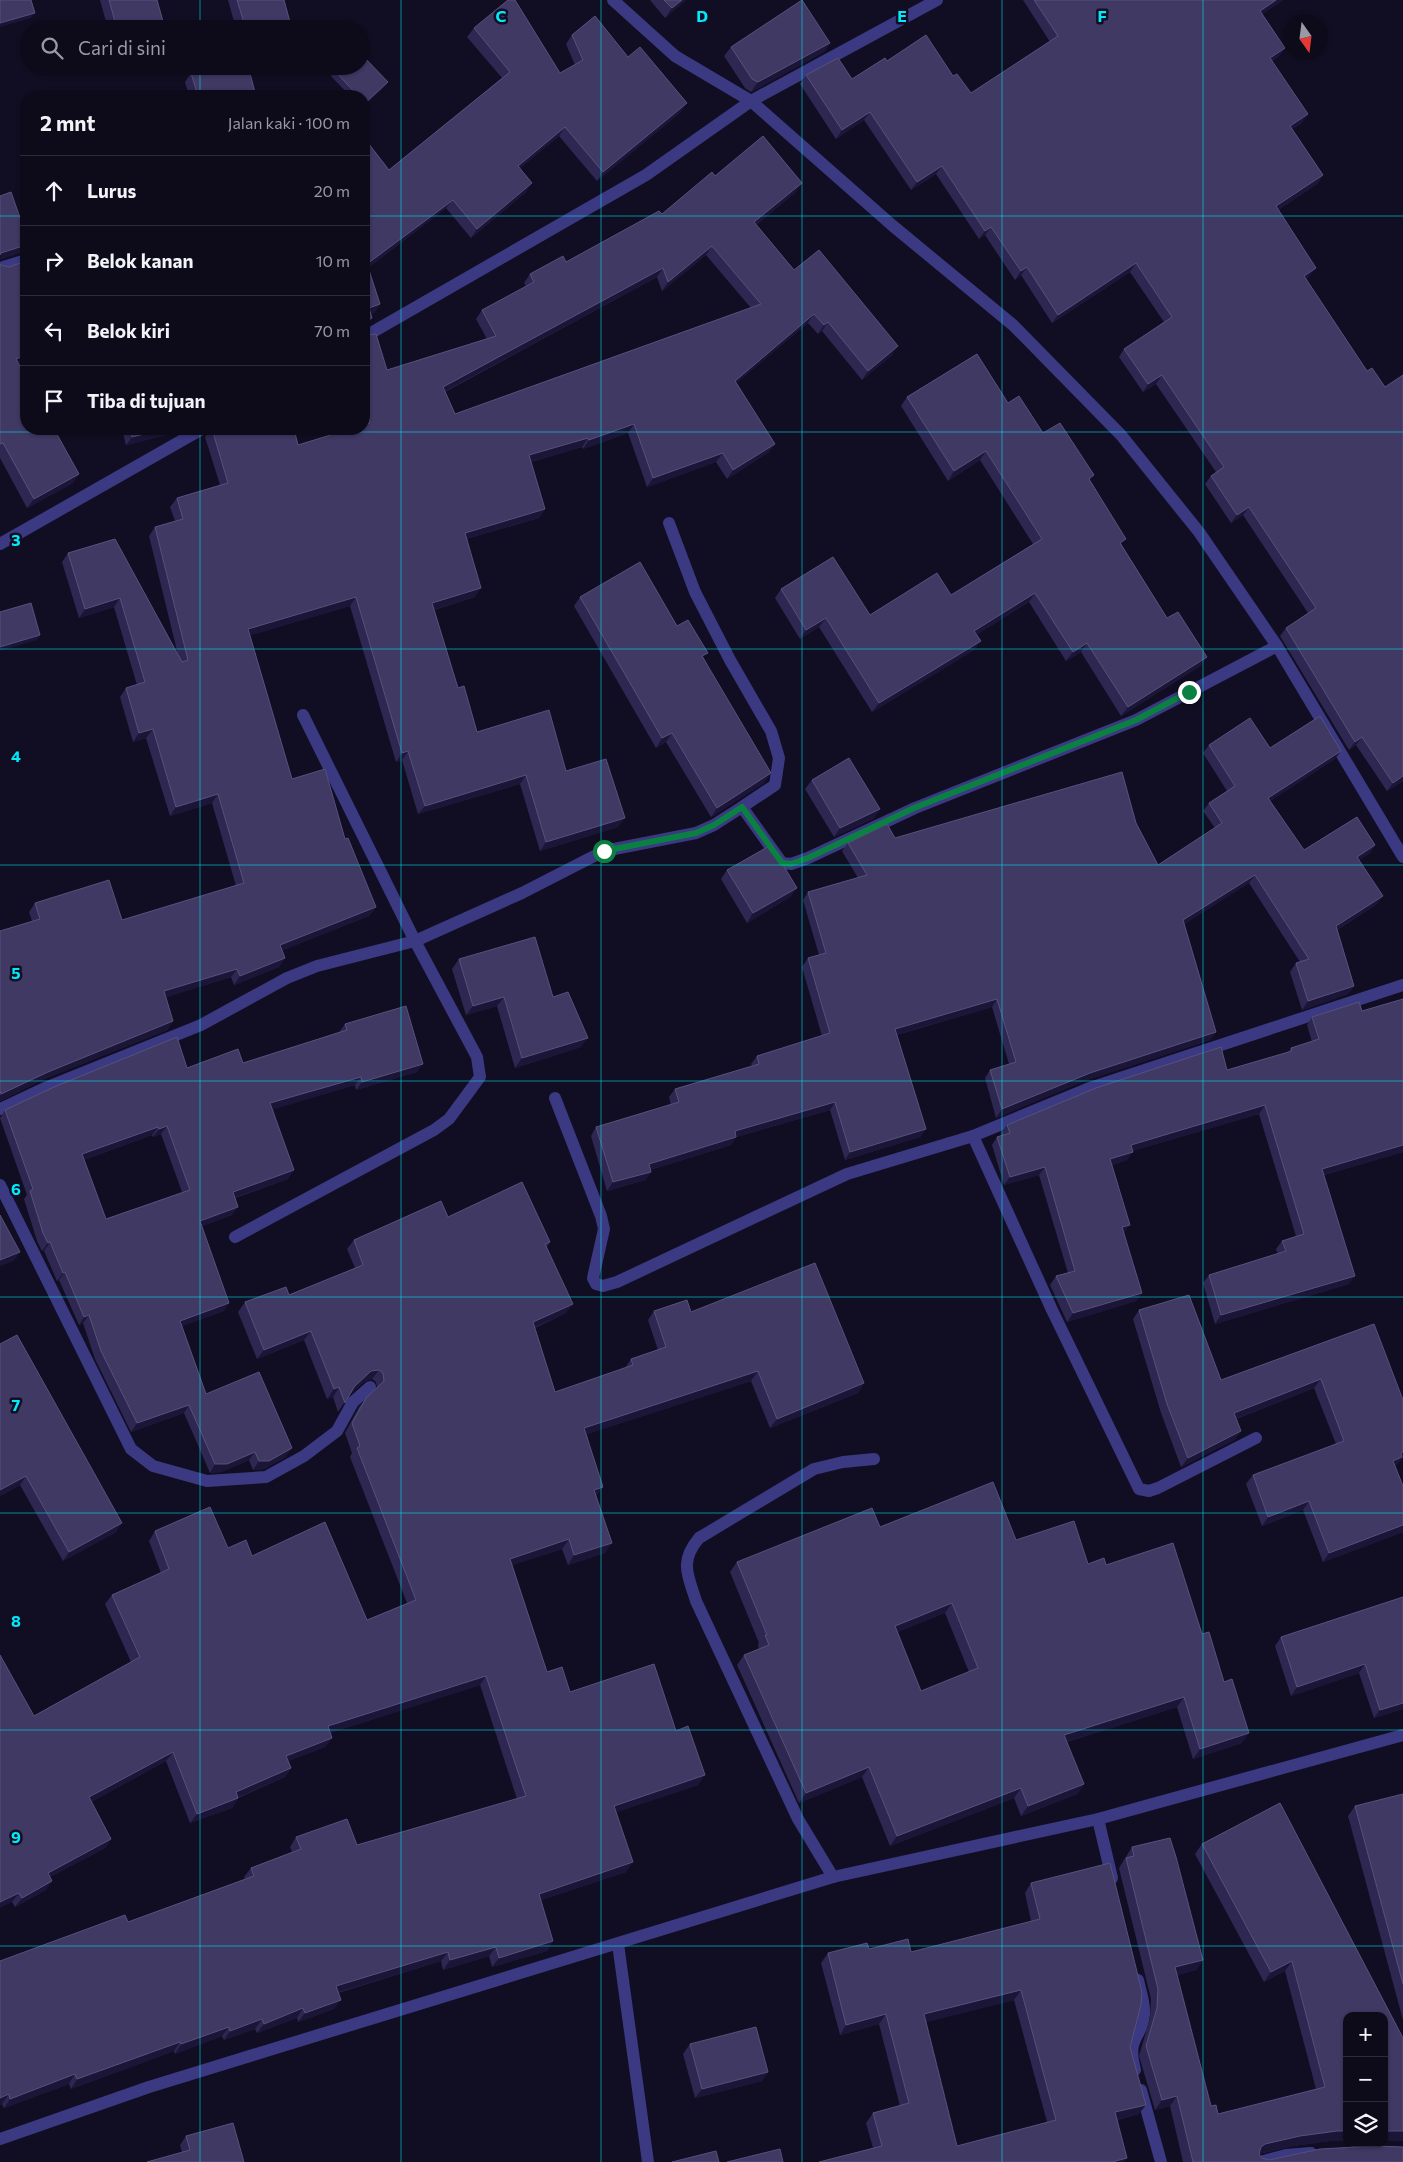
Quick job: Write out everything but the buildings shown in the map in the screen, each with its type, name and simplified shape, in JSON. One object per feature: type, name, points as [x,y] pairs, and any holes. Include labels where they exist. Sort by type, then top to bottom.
[{"type":"street","points":[[613,0],[675,56],[750,101],[892,226],[1013,326],[1122,435],[1199,532],[1278,646],[1403,857]]},
{"type":"street","points":[[370,334],[646,175],[750,101],[938,0]]},
{"type":"street","points":[[0,268],[20,262]]},
{"type":"street","points":[[0,544],[191,435]]},
{"type":"street","points":[[0,1109],[45,1088],[201,1025],[287,978],[317,966],[415,940],[522,893],[604,851],[696,833],[714,825],[775,785],[779,758],[771,731],[730,660],[695,592],[668,523]]},
{"type":"street","points":[[742,807],[782,863],[791,864],[808,858],[914,808],[1136,720],[1278,646]]},
{"type":"street","points":[[236,1237],[434,1130],[450,1118],[480,1077],[477,1057],[415,940],[303,715]]},
{"type":"street","points":[[555,1098],[601,1216],[604,1230],[593,1278],[596,1284],[603,1286],[617,1282],[847,1174],[973,1136],[1087,1089],[1403,985]]},
{"type":"street","points":[[973,1136],[1052,1310],[1139,1489],[1149,1491],[1158,1488],[1256,1438]]},
{"type":"street","points":[[0,1185],[131,1449],[153,1466],[207,1481],[266,1477],[304,1456],[337,1431],[353,1402],[370,1387]]},
{"type":"street","points":[[833,1877],[798,1819],[696,1601],[687,1574],[686,1560],[690,1549],[699,1538],[814,1469],[843,1462],[874,1459]]},
{"type":"street","points":[[0,2139],[149,2087],[833,1877],[1098,1820],[1403,1735]]},
{"type":"street","points":[[1098,1820],[1114,1886]]},
{"type":"street","points":[[618,1944],[648,2162]]},
{"type":"street","points":[[1136,1972],[1144,2015],[1132,2042],[1132,2057],[1161,2162]]},
{"type":"street","points":[[1260,2162],[1286,2155],[1320,2152]]},
{"type":"route","points":[[604,851],[696,833],[714,825],[742,807],[782,863],[791,864],[808,858],[914,808],[1136,720],[1189,692]]}]
